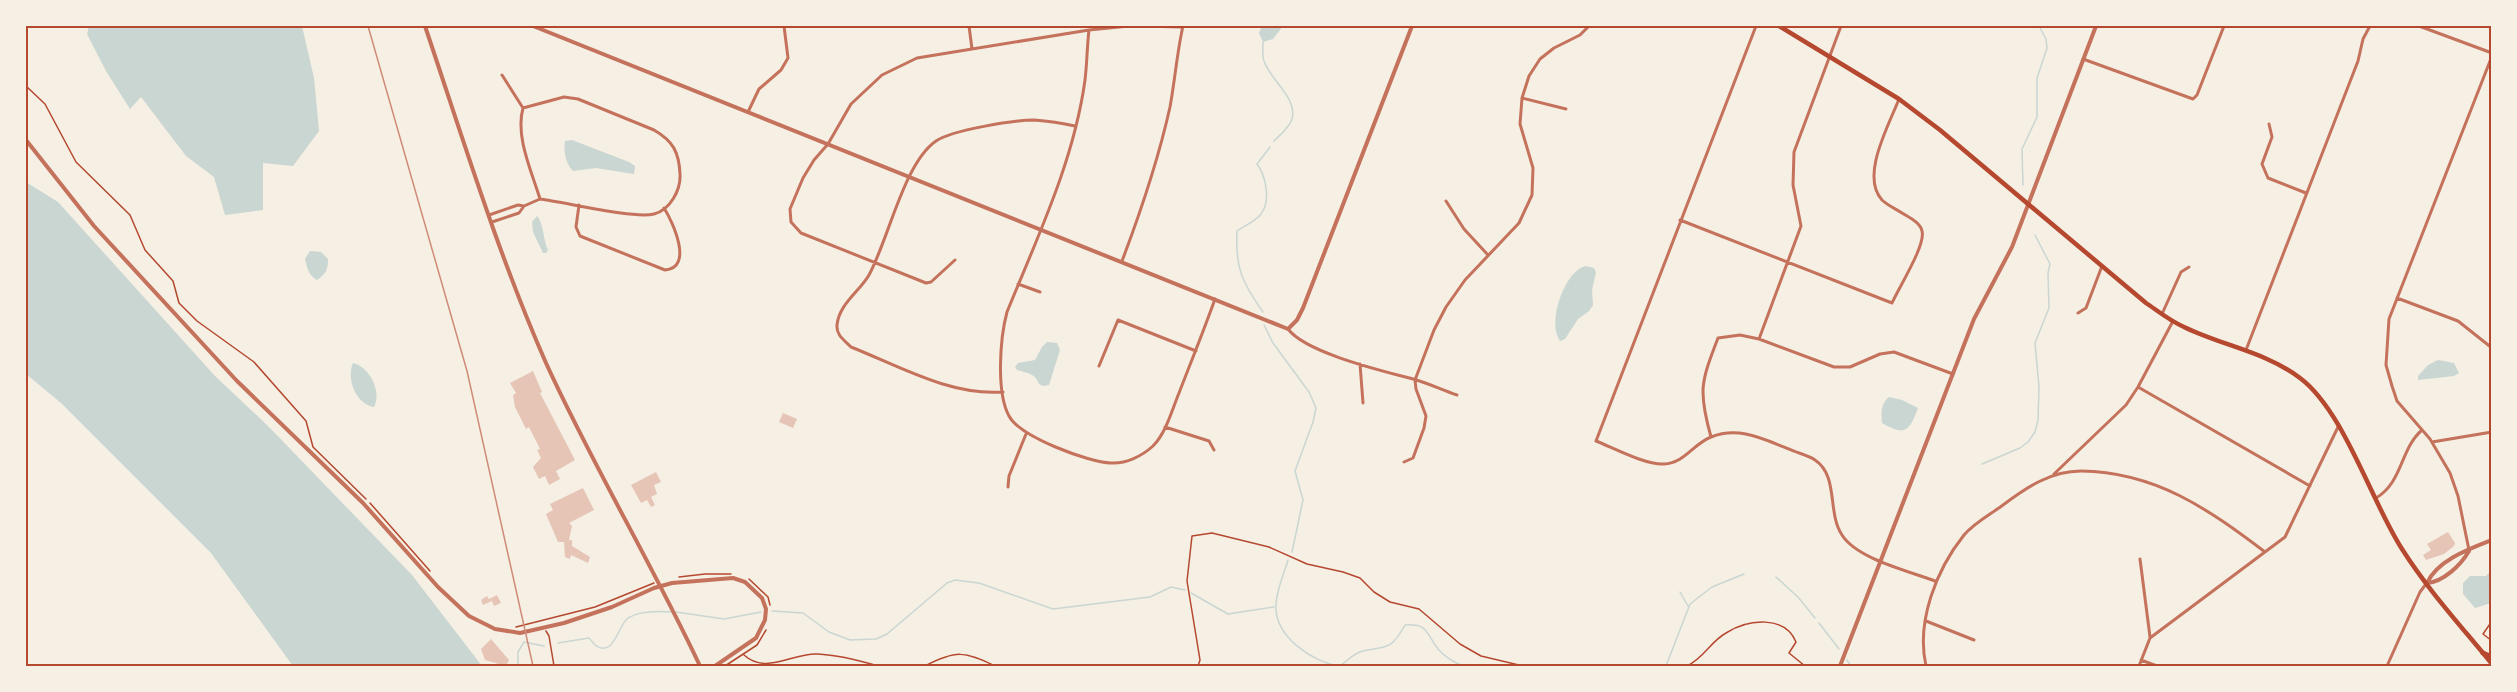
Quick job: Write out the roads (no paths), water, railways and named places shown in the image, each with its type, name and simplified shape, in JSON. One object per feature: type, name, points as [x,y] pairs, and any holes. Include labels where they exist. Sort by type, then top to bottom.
[{"type":"highway","points":[[2483,653],[2492,657]]},
{"type":"main road","points":[[1779,26],[1899,99],[1940,130],[2162,314],[2196,332],[2276,362],[2302,379],[2322,400],[2338,427],[2402,550],[2492,664]]},
{"type":"street","points":[[425,26],[526,317],[547,364],[700,666]]},
{"type":"street","points":[[532,26],[1122,261],[1288,329],[1293,336],[1305,342],[1360,364],[1457,395]]},
{"type":"street","points":[[748,112],[759,89],[781,70],[788,58],[784,26]]},
{"type":"street","points":[[969,26],[972,49]]},
{"type":"street","points":[[955,260],[932,282],[926,283],[801,233],[791,222],[790,209],[803,178],[814,160],[828,144],[851,104],[882,75],[917,58],[1089,30],[1129,26]]},
{"type":"street","points":[[1122,261],[1142,210],[1159,152],[1170,105],[1182,26],[1141,26]]},
{"type":"street","points":[[1288,329],[1304,308],[1412,26]]},
{"type":"street","points":[[1404,462],[1413,458],[1424,428],[1426,416],[1415,380],[1434,330],[1465,279],[1519,223],[1532,195],[1533,168],[1520,124],[1522,98],[1529,76],[1540,59],[1554,48],[1580,36],[1589,26]]},
{"type":"street","points":[[1756,26],[1596,441],[1653,463],[1670,463],[1682,460],[1711,437],[1735,432],[1749,433],[1815,460],[1828,477],[1835,521],[1842,536],[1856,549],[1935,581]]},
{"type":"street","points":[[1759,339],[1802,226],[1792,185],[1794,152],[1841,26]]},
{"type":"street","points":[[1840,666],[1974,319],[2012,247],[2096,26]]},
{"type":"street","points":[[2083,59],[2193,99],[2197,95],[2224,26]]},
{"type":"street","points":[[2246,350],[2358,61],[2363,39],[2370,26]]},
{"type":"street","points":[[2419,26],[2492,55],[2389,320],[2386,365],[2397,401],[2432,442],[2450,473],[2458,496],[2469,551],[2465,558],[2438,582],[2427,583]]},
{"type":"street","points":[[1089,30],[1085,81],[1061,177],[1001,333],[1004,404],[1010,418],[1026,434],[1091,459],[1112,463],[1135,459],[1154,446],[1165,427],[1215,299]]},
{"type":"street","points":[[502,75],[523,108],[521,122],[523,144],[540,199]]},
{"type":"street","points":[[492,222],[519,213],[524,206],[540,199],[643,215],[653,214],[672,200],[680,178],[676,149],[664,136],[654,130],[578,99],[564,97],[523,108]]},
{"type":"street","points":[[1522,98],[1566,110]]},
{"type":"street","points":[[1680,220],[1892,303],[1901,281],[1922,246],[1922,231],[1917,224],[1882,200],[1873,181],[1874,163],[1899,99]]},
{"type":"street","points":[[1003,392],[983,393],[955,389],[851,347],[839,336],[837,325],[841,314],[875,263],[917,160],[926,149],[952,133],[1031,120],[1053,121],[1075,126]]},
{"type":"street","points":[[2269,124],[2272,137],[2262,164],[2268,178],[2306,193]]},
{"type":"street","points":[[26,140],[94,226],[221,364],[363,503],[448,597],[469,616],[485,626],[510,633],[529,632],[620,604],[654,588],[672,583],[733,578],[745,582],[762,598],[766,609],[765,620],[756,638],[715,666]]},
{"type":"street","points":[[1446,201],[1464,229],[1488,255]]},
{"type":"street","points":[[489,215],[518,205],[524,206]]},
{"type":"street","points":[[579,206],[576,227],[580,236],[664,270],[670,270],[677,264],[681,254],[664,208]]},
{"type":"street","points":[[2078,313],[2086,308],[2102,266]]},
{"type":"street","points":[[2162,314],[2181,273],[2188,267]]},
{"type":"street","points":[[1018,284],[1040,292]]},
{"type":"street","points":[[2397,297],[2458,321],[2492,348]]},
{"type":"street","points":[[1099,366],[1118,320],[1196,351]]},
{"type":"street","points":[[1926,666],[1922,647],[1935,581],[1965,534],[2020,491],[2054,474],[2126,405],[2173,321]]},
{"type":"street","points":[[1711,437],[1702,405],[1702,387],[1718,338],[1740,335],[1759,339],[1834,367],[1850,367],[1880,354],[1894,352],[1953,374]]},
{"type":"street","points":[[1360,364],[1363,403]]},
{"type":"street","points":[[2138,387],[2310,486]]},
{"type":"street","points":[[1165,427],[1209,441],[1215,450]]},
{"type":"street","points":[[2139,666],[2150,639],[2285,537],[2338,427]]},
{"type":"street","points":[[2374,499],[2392,484],[2399,473],[2409,442],[2422,429]]},
{"type":"street","points":[[2432,442],[2492,432]]},
{"type":"street","points":[[1008,487],[1009,476],[1026,434]]},
{"type":"street","points":[[2054,474],[2081,471],[2155,483],[2187,498],[2218,517],[2265,552]]},
{"type":"street","points":[[2387,666],[2420,592],[2431,574],[2461,553],[2492,540]]},
{"type":"street","points":[[2140,559],[2150,639]]},
{"type":"street","points":[[1926,621],[1974,640]]},
{"type":"street","points":[[2141,660],[2157,666]]},
{"type":"waterway","points":[[2023,185],[2022,149],[2037,117],[2037,78],[2047,48],[2046,39],[2039,26]]},
{"type":"waterway","points":[[1263,42],[1264,61],[1267,68],[1287,96],[1293,111],[1289,125],[1274,141]]},
{"type":"waterway","points":[[1263,312],[1241,274],[1237,255],[1237,231],[1256,219],[1264,209],[1266,189],[1263,175],[1257,164],[1270,147]]},
{"type":"waterway","points":[[1982,464],[2020,448],[2028,442],[2035,432],[2038,420],[2039,387],[2035,343],[2049,308],[2050,264],[2035,235]]},
{"type":"waterway","points":[[1264,325],[1273,343],[1309,392],[1316,408],[1295,471],[1303,500],[1292,552]]},
{"type":"waterway","points":[[1288,560],[1277,594],[1277,616],[1288,637],[1307,653],[1328,664],[1339,666],[1359,652],[1388,646],[1396,639],[1405,625],[1413,625],[1423,628],[1441,652],[1463,666]]},
{"type":"waterway","points":[[1666,666],[1690,604],[1712,587],[1744,574]]},
{"type":"waterway","points":[[1776,577],[1798,597],[1815,618]]},
{"type":"waterway","points":[[772,611],[803,613],[829,632],[850,640],[876,639],[887,634],[947,583],[955,580],[979,583],[1053,609],[1150,597],[1171,587],[1185,590]]},
{"type":"waterway","points":[[1680,592],[1688,606]]},
{"type":"waterway","points":[[1191,593],[1228,614],[1274,607]]},
{"type":"waterway","points":[[558,643],[589,638],[595,645],[607,648],[628,618],[643,613],[671,612]]},
{"type":"waterway","points":[[676,612],[724,619],[761,612]]},
{"type":"waterway","points":[[1819,623],[1839,649]]},
{"type":"waterway","points":[[518,666],[518,652],[524,642],[544,646]]},
{"type":"waterway","points":[[1847,660],[1851,666]]},
{"type":"railway","points":[[368,26],[467,371],[533,666]]}]
